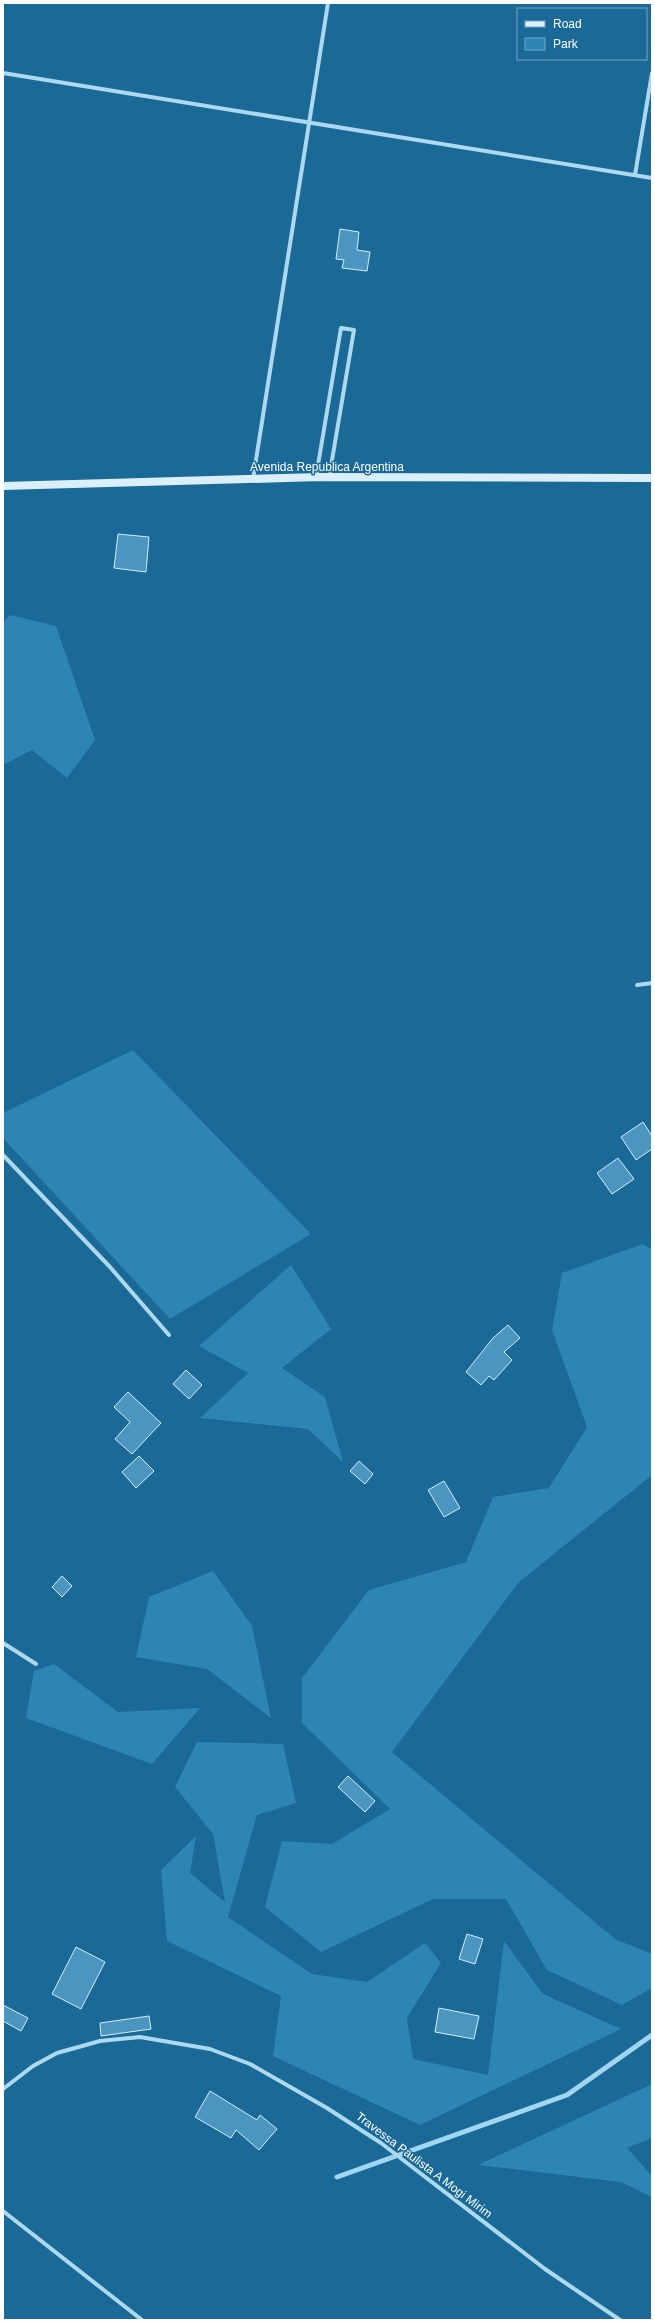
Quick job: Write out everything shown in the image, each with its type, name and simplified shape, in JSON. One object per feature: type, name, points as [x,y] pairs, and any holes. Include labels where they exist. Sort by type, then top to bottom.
[{"type":"street","points":[[253,479],[328,3]]},
{"type":"street","points":[[3,73],[652,178]]},
{"type":"street","points":[[636,175],[652,73]]},
{"type":"street","points":[[316,478],[341,328],[354,330],[329,478]]},
{"type":"street","name":"Avenida Republica Argentina","points":[[3,486],[316,478],[652,478]]},
{"type":"street","points":[[637,984],[652,983]]},
{"type":"street","points":[[3,1155],[110,1267],[169,1334]]},
{"type":"street","points":[[3,1643],[36,1664]]},
{"type":"street","name":"Travessa Paulista A Mogi Mirim","points":[[3,2089],[33,2066],[57,2053],[100,2041],[140,2037],[210,2049],[250,2064],[327,2108],[382,2143],[545,2269],[620,2320]]},
{"type":"street","points":[[3,2211],[142,2320]]},
{"type":"green space","points":[[10,615],[56,626],[95,740],[67,778],[32,750],[3,765],[3,623]]},
{"type":"green space","points":[[133,1050],[311,1234],[170,1319],[3,1138],[3,1113]]},
{"type":"green space","points":[[643,1244],[652,1250],[652,1475],[519,1582],[392,1752],[615,1939],[652,1954],[652,1988],[622,2005],[547,1970],[506,1899],[433,1899],[321,1952],[265,1907],[282,1841],[332,1844],[390,1809],[302,1723],[302,1678],[369,1590],[466,1562],[493,1497],[549,1488],[587,1427],[552,1330],[562,1273]]},
{"type":"green space","points":[[291,1265],[331,1329],[282,1368],[325,1397],[343,1462],[308,1429],[200,1418],[248,1373],[199,1346]]},
{"type":"green space","points":[[213,1571],[252,1626],[271,1718],[207,1669],[136,1657],[149,1597]]},
{"type":"green space","points":[[54,1664],[118,1712],[200,1708],[152,1764],[26,1718],[34,1671]]},
{"type":"green space","points":[[197,1742],[283,1744],[296,1803],[257,1815],[228,1917],[312,1974],[367,1982],[425,1943],[441,1963],[407,2018],[413,2059],[488,2075],[504,1941],[543,1994],[621,2029],[420,2125],[273,2056],[281,1996],[167,1941],[161,1870],[196,1836],[190,1873],[225,1902],[213,1834],[175,1787]]},
{"type":"green space","points":[[652,2084],[652,2138],[627,2148],[652,2176],[652,2197],[621,2182],[478,2165]]},
{"type":"building","points":[[340,229],[359,232],[357,250],[370,252],[367,271],[342,268],[344,260],[336,259]]},
{"type":"building","points":[[118,534],[149,537],[146,572],[114,568]]},
{"type":"building","points":[[643,1122],[652,1136],[652,1149],[636,1160],[621,1137]]},
{"type":"building","points":[[618,1158],[634,1179],[612,1194],[597,1173]]},
{"type":"building","points":[[508,1325],[520,1338],[504,1352],[512,1360],[494,1380],[489,1376],[481,1385],[466,1372],[493,1338]]},
{"type":"building","points":[[186,1370],[202,1385],[189,1399],[173,1384]]},
{"type":"building","points":[[128,1392],[161,1423],[132,1454],[115,1439],[130,1422],[114,1407]]},
{"type":"building","points":[[139,1456],[154,1471],[136,1488],[122,1472]]},
{"type":"building","points":[[359,1461],[373,1474],[365,1484],[350,1471]]},
{"type":"building","points":[[444,1481],[460,1508],[444,1517],[428,1490]]},
{"type":"building","points":[[62,1576],[72,1586],[62,1597],[52,1587]]},
{"type":"building","points":[[348,1776],[375,1801],[365,1812],[338,1787]]},
{"type":"building","points":[[467,1934],[483,1939],[475,1964],[459,1959]]},
{"type":"building","points":[[76,1947],[105,1962],[81,2009],[52,1994]]},
{"type":"building","points":[[3,2005],[28,2018],[21,2031],[3,2021]]},
{"type":"building","points":[[439,2008],[479,2016],[474,2039],[435,2032]]},
{"type":"building","points":[[149,2016],[151,2029],[101,2036],[100,2023]]},
{"type":"building","points":[[210,2091],[257,2120],[260,2115],[277,2129],[259,2150],[236,2130],[231,2138],[195,2117]]},
{"type":"waterway","points":[[337,2177],[567,2095],[652,2035]]}]
